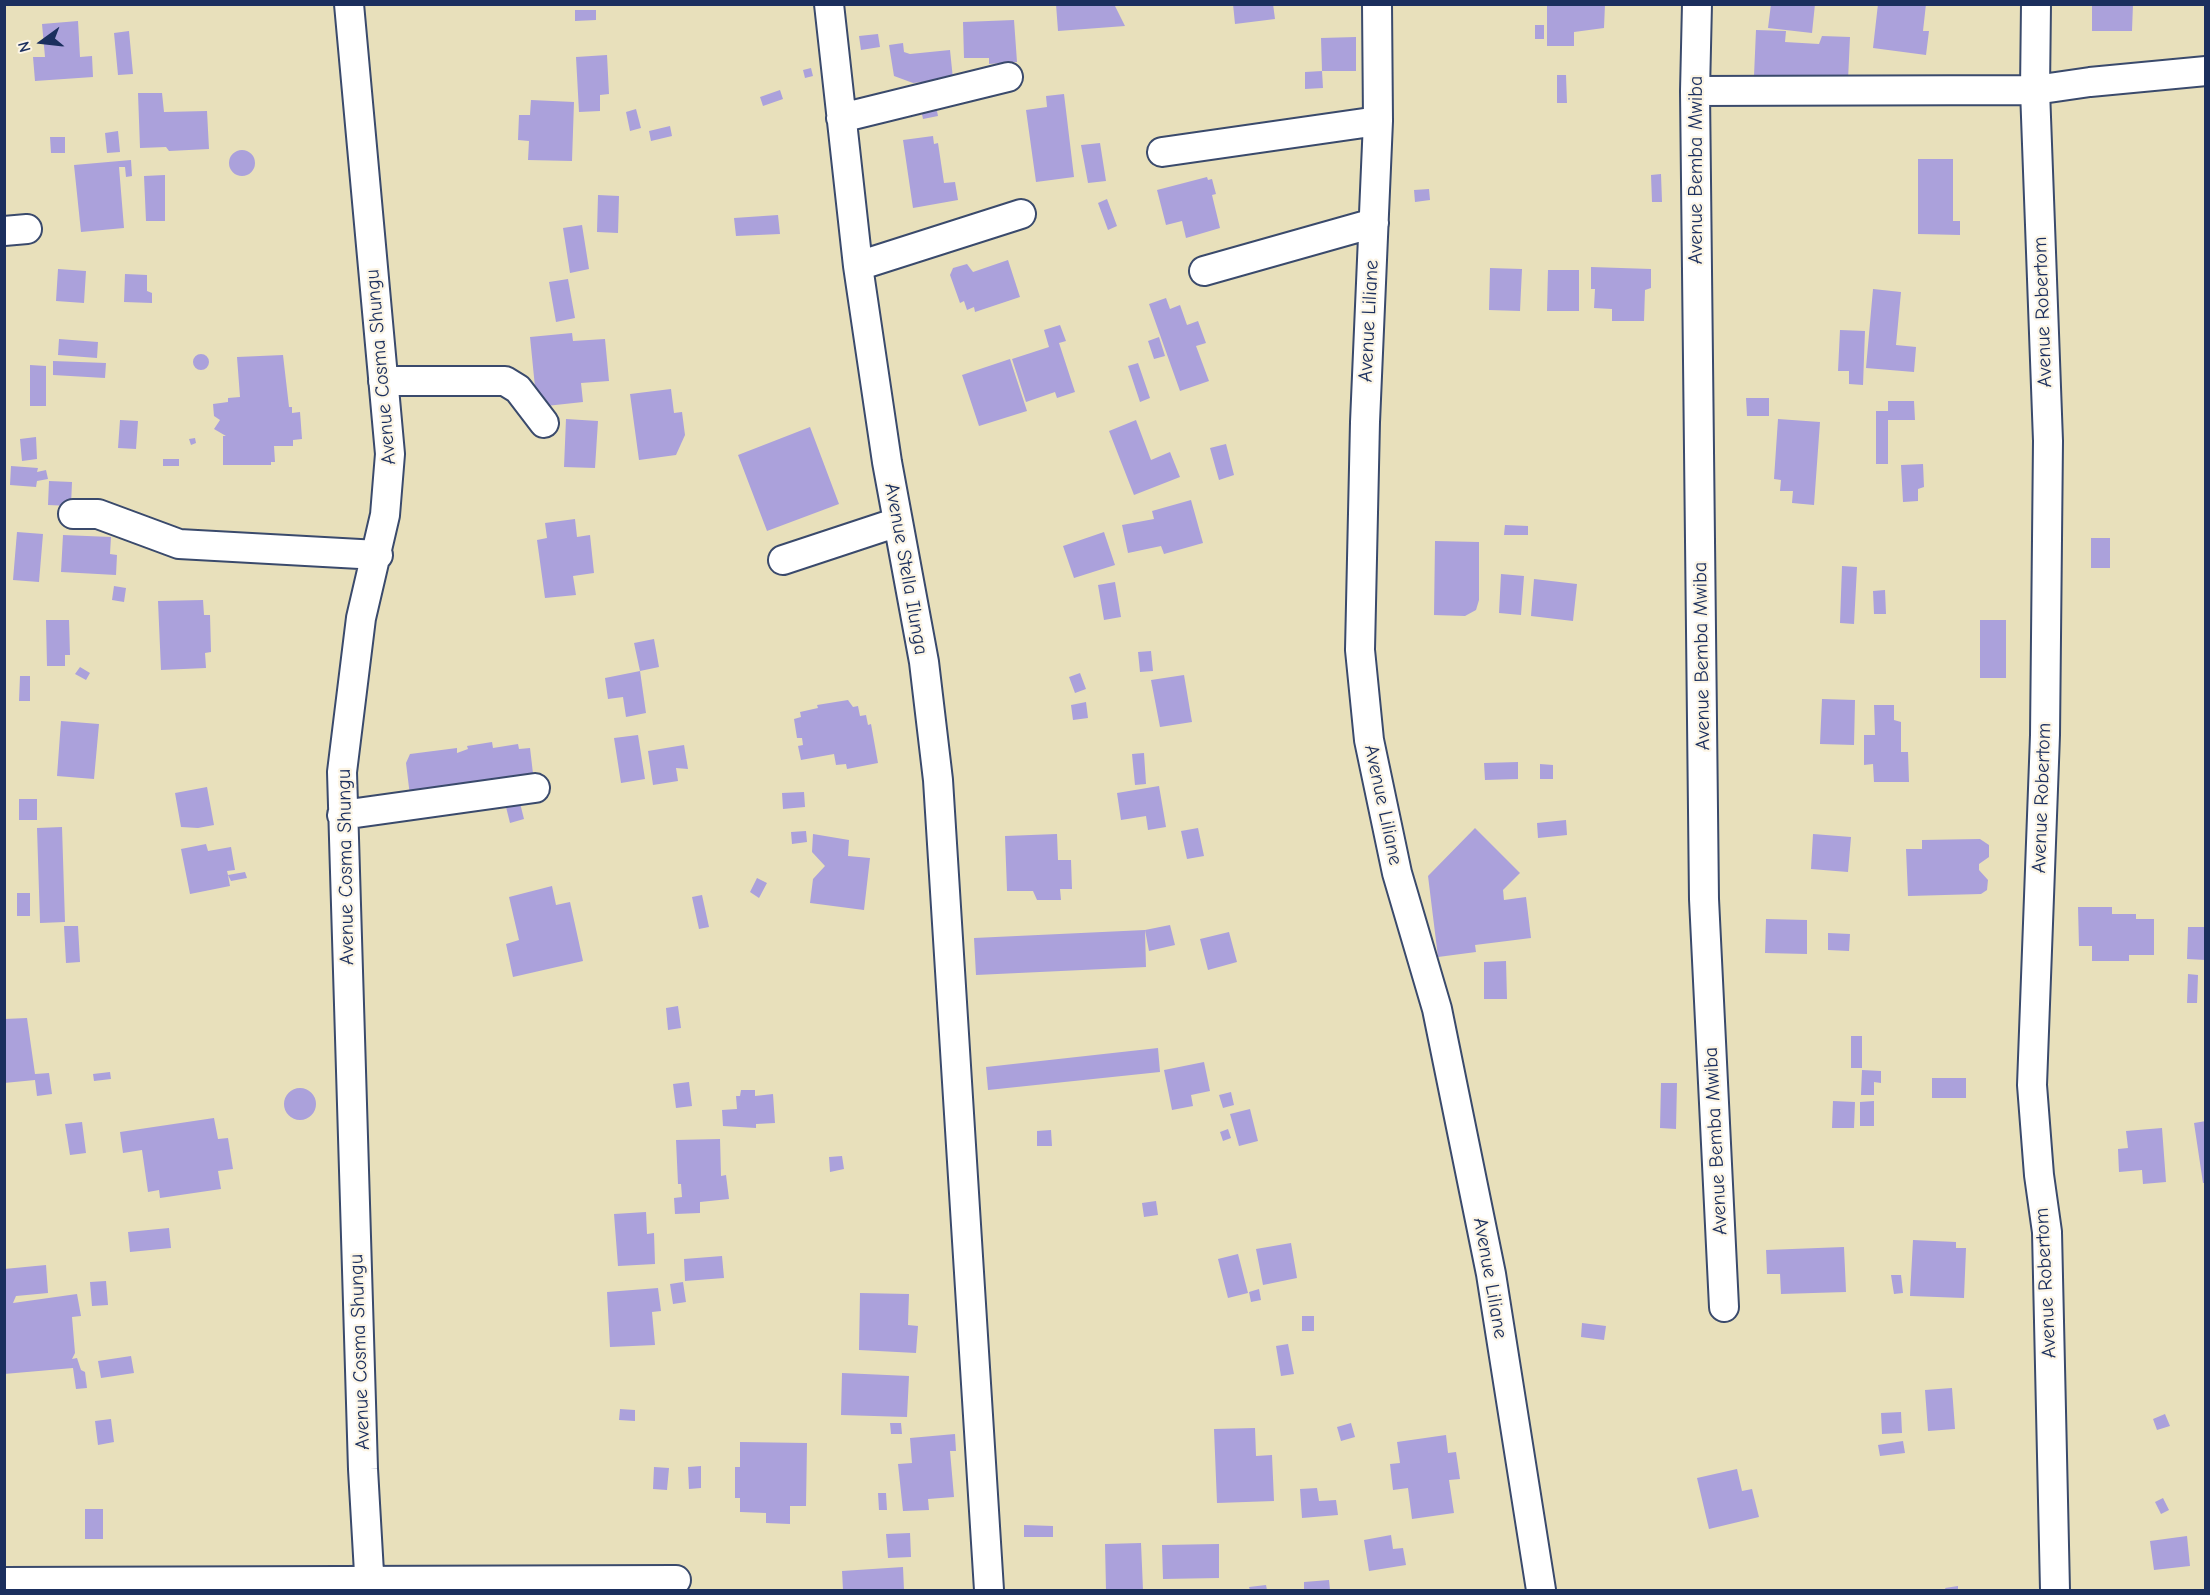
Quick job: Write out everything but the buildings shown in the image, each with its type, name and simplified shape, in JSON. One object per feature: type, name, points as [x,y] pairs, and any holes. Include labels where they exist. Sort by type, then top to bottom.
[{"type":"street","name":"Avenue Cosma Shungu","points":[[349,4],[390,454],[389,482],[378,555],[361,618],[342,772],[363,1469],[370,1586]]},
{"type":"street","name":"Avenue Stella Ilunga","points":[[829,4],[858,266],[898,522],[924,662],[938,780],[989,1590]]},
{"type":"street","name":"Avenue Liliane","points":[[1377,4],[1378,121],[1365,422],[1360,650],[1369,740],[1397,873],[1437,1009],[1489,1263],[1541,1590]]},
{"type":"street","name":"Avenue Bemba Mwiba","points":[[1697,4],[1695,91],[1704,899],[1724,1307]]},
{"type":"street","name":"Avenue Robertom","points":[[2036,4],[2035,90],[2048,441],[2045,735],[2032,1085],[2039,1175],[2047,1232],[2055,1590]]},
{"type":"street","points":[[1695,91],[2035,90],[2205,70]]},
{"type":"street","points":[[841,118],[1008,77]]},
{"type":"street","points":[[1162,152],[1378,121]]},
{"type":"street","points":[[858,266],[1021,214]]},
{"type":"street","points":[[1204,271],[1374,223]]},
{"type":"street","points":[[383,381],[505,381],[518,389],[544,423]]},
{"type":"street","points":[[73,514],[98,514],[179,544],[378,555]]},
{"type":"street","points":[[783,560],[898,522]]},
{"type":"street","points":[[342,815],[535,788]]},
{"type":"street","points":[[4,1582],[71,1586],[370,1586],[676,1580]]}]
